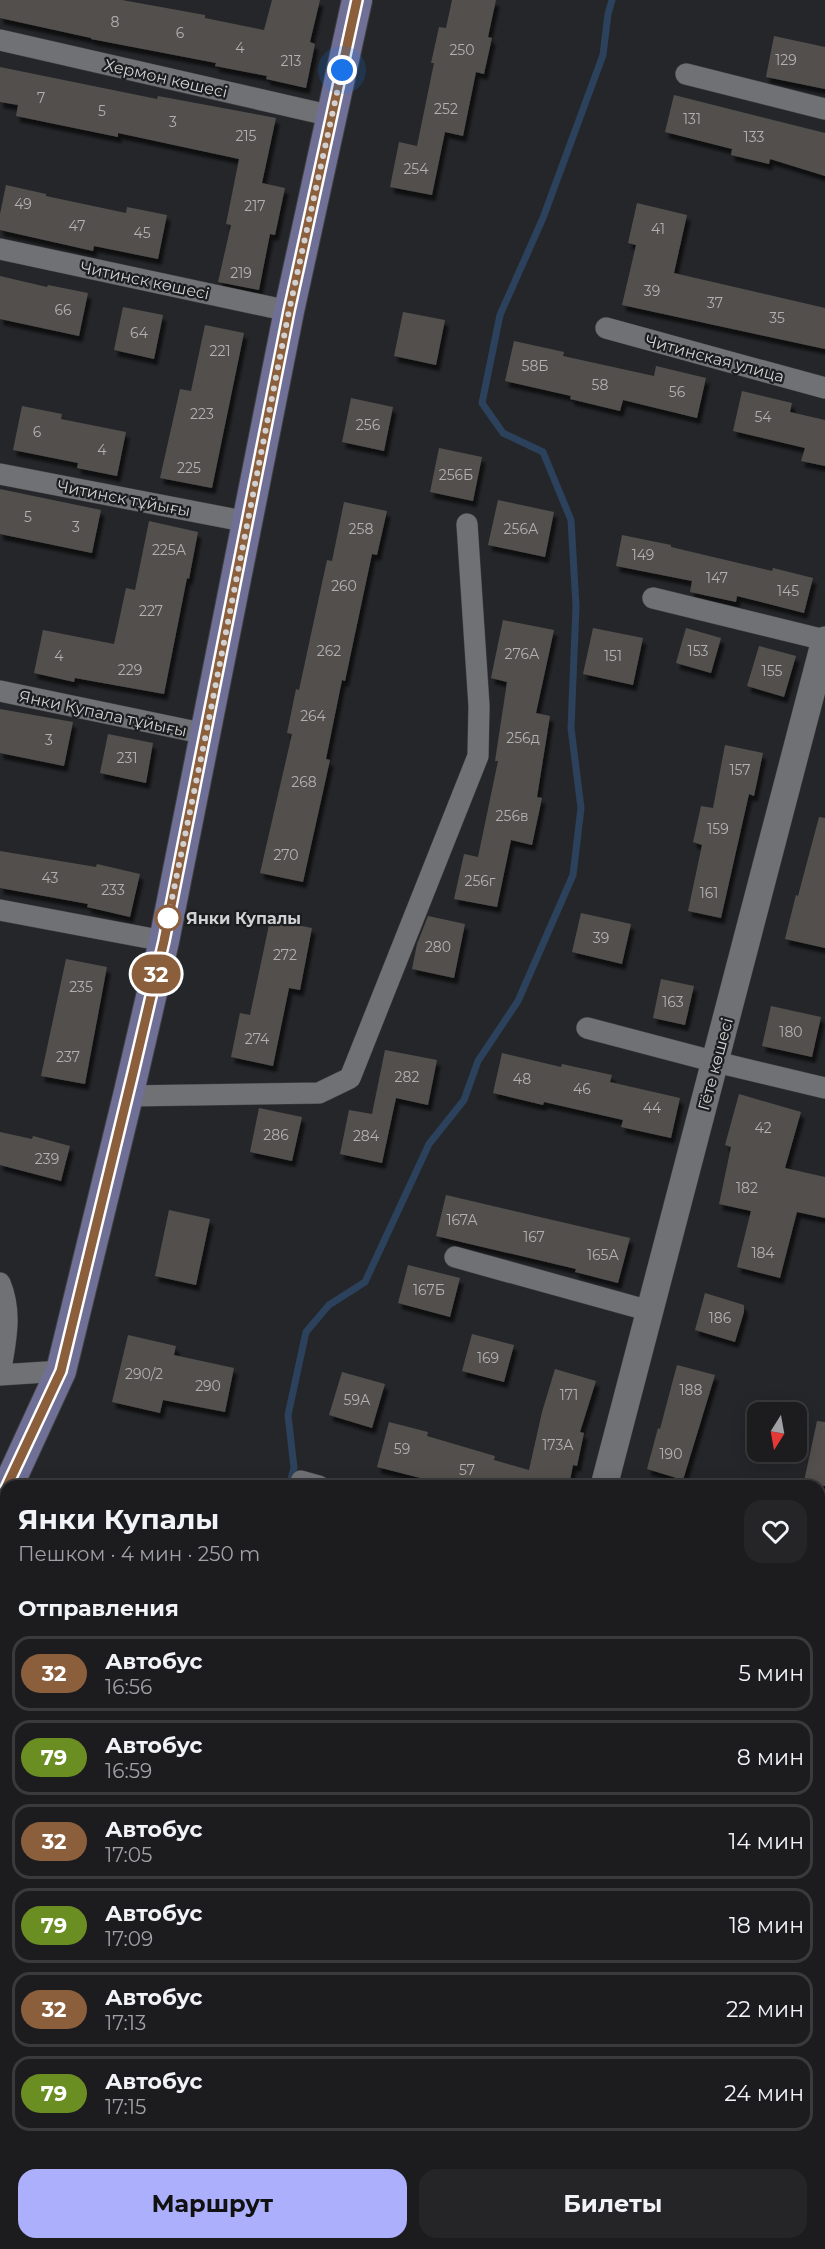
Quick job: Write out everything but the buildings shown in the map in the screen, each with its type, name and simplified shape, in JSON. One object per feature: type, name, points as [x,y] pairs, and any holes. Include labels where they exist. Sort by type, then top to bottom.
[{"type":"main road","points":[[11,1480],[61,1371],[128,1096],[164,941],[289,311],[357,0]]},
{"type":"street","name":"Хермон көшесі","points":[[0,40],[332,116]]},
{"type":"street","points":[[686,74],[825,109]]},
{"type":"street","name":"Читинск көшесі","points":[[0,249],[289,311]]},
{"type":"street","name":"Читинская улица","points":[[606,328],[825,388]]},
{"type":"street","name":"Читинск тұйығы","points":[[0,474],[248,522]]},
{"type":"street","points":[[128,1096],[319,1093],[350,1078],[478,756],[479,706],[467,524]]},
{"type":"street","points":[[653,598],[825,640]]},
{"type":"street","name":"Гёте көшесі","points":[[606,1480],[825,640]]},
{"type":"street","name":"Янки Купала тұйығы","points":[[0,691],[206,734]]},
{"type":"street","points":[[0,910],[164,941]]},
{"type":"street","points":[[587,1028],[825,1088]]},
{"type":"street","points":[[455,1257],[650,1311]]},
{"type":"street","points":[[0,1284],[6,1297],[9,1324],[0,1375],[61,1371]]},
{"type":"waterway","points":[[291,1480],[294,1468],[288,1415],[306,1332],[329,1305],[365,1282],[429,1144],[464,1100],[478,1061],[518,1001],[573,875],[581,808],[571,728],[576,606],[571,520],[543,452],[503,433],[482,403],[500,315],[543,218],[603,55],[612,0]]},
{"type":"bus line","name":"32","points":[[10,1480],[61,1371],[164,941],[289,311],[357,0]]},
{"type":"place","name":"Янки Купалы","points":[[168,918]]},
{"type":"route","points":[[168,918],[289,311],[342,70]]}]
